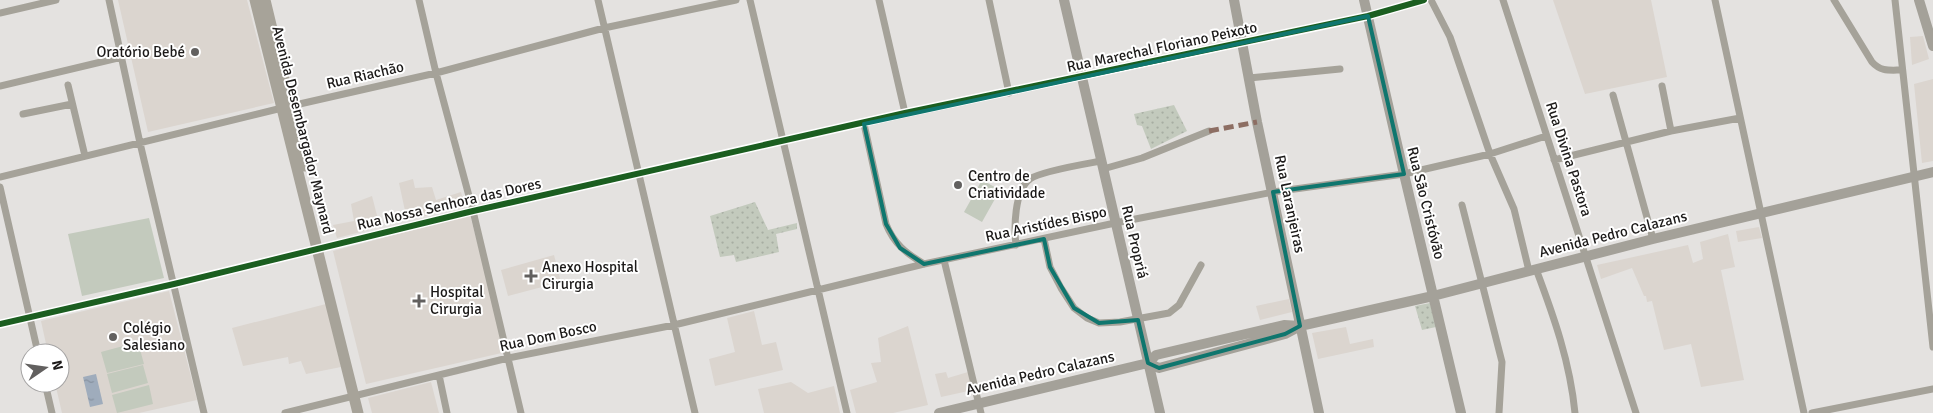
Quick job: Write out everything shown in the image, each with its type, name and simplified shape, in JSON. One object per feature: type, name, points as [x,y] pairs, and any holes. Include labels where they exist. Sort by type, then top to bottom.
[{"type":"main road","name":"Avenida Desembargador Maynard","points":[[255,0],[286,107],[357,395],[358,413]]},
{"type":"main road","name":"Avenida Desembargador Maynard","points":[[265,0],[286,107]]},
{"type":"main road","name":"Rua Propriá","points":[[1064,0],[1160,413]]},
{"type":"main road","name":"Rua Laranjeiras","points":[[1234,0],[1319,413]]},
{"type":"main road","name":"Rua São Cristóvão","points":[[1364,0],[1461,413]]},
{"type":"main road","points":[[1919,0],[1933,46]]},
{"type":"main road","name":"Avenida Pedro Calazans","points":[[939,413],[980,408],[1148,363],[1159,368],[1285,334],[1300,326],[1433,296],[1653,239],[1933,172]]},
{"type":"main road","name":"Avenida Desembargador Maynard","points":[[357,395],[366,413]]},
{"type":"street","points":[[0,13],[56,0]]},
{"type":"street","points":[[109,0],[140,143],[204,413]]},
{"type":"street","points":[[419,0],[436,73],[473,211],[521,413]]},
{"type":"street","points":[[598,0],[695,413]]},
{"type":"street","name":"Rua Riachão","points":[[0,177],[286,107],[436,73],[604,28],[736,0]]},
{"type":"street","points":[[750,0],[847,413]]},
{"type":"street","points":[[879,0],[905,114]]},
{"type":"street","points":[[989,0],[1009,93]]},
{"type":"street","name":"Rua Marechal Floriano Peixoto","points":[[905,114],[1368,16],[1424,0]]},
{"type":"street","points":[[1431,0],[1450,37],[1490,154],[1514,209],[1532,270],[1561,338],[1573,391],[1575,413]]},
{"type":"street","name":"Rua Divina Pastora","points":[[1503,0],[1636,413]]},
{"type":"street","points":[[1715,0],[1804,413]]},
{"type":"street","points":[[1834,0],[1872,62],[1878,68],[1884,70],[1902,70]]},
{"type":"street","points":[[1896,0],[1913,176],[1933,347]]},
{"type":"street","points":[[0,86],[122,58]]},
{"type":"street","points":[[1249,78],[1340,69]]},
{"type":"street","points":[[68,85],[84,156]]},
{"type":"street","points":[[1662,86],[1671,131]]},
{"type":"street","points":[[1612,95],[1653,239]]},
{"type":"street","points":[[23,114],[72,104]]},
{"type":"street","name":"Rua Nossa Senhora das Dores","points":[[0,324],[174,284],[473,211],[905,114]]},
{"type":"street","points":[[1554,160],[1671,131],[1740,118]]},
{"type":"street","points":[[864,124],[886,224],[891,236],[905,252],[924,264]]},
{"type":"street","points":[[1016,245],[1014,228],[1016,212],[1025,183],[1030,178],[1055,171],[1142,158],[1209,130]]},
{"type":"street","name":"Rua Aristídes Bispo","points":[[818,291],[924,264],[1044,240],[1115,223],[1273,192],[1404,174],[1490,154],[1546,136]]},
{"type":"street","points":[[0,187],[36,343]]},
{"type":"street","points":[[1462,205],[1480,283],[1502,362],[1499,413]]},
{"type":"street","points":[[1044,240],[1050,267],[1074,308],[1087,318],[1099,323],[1138,320],[1175,310],[1201,265]]},
{"type":"street","points":[[944,260],[980,408]]},
{"type":"street","name":"Rua Dom Bosco","points":[[285,413],[508,358],[674,325],[818,291]]},
{"type":"street","points":[[439,375],[447,413]]},
{"type":"street","points":[[1812,413],[1933,389]]},
{"type":"street","points":[[47,393],[52,413]]},
{"type":"highlighted area","points":[[1368,16],[1404,174],[1273,192],[1300,326],[1285,334],[1159,368],[1148,363],[1138,320],[1099,323],[1074,308],[1050,267],[1044,239],[924,264],[900,248],[886,224],[864,124]]},
{"type":"shaded area","name":"Oratório Bebé","points":[[118,0],[247,0],[274,103],[148,132]]},
{"type":"shaded area","points":[[1553,0],[1651,0],[1667,77],[1585,94]]},
{"type":"shaded area","points":[[1923,36],[1929,59],[1912,65],[1910,37]]},
{"type":"shaded area","points":[[1933,79],[1933,161],[1922,163],[1914,84]]},
{"type":"shaded area","points":[[1174,105],[1187,131],[1151,149],[1142,126],[1137,125],[1134,114]]},
{"type":"shaded area","points":[[413,179],[415,188],[432,187],[436,200],[461,192],[465,207],[407,220],[399,183]]},
{"type":"shaded area","points":[[982,180],[1000,190],[982,222],[964,212]]},
{"type":"shaded area","points":[[372,196],[380,227],[337,238],[333,225],[354,221],[351,204]]},
{"type":"shaded area","points":[[755,202],[768,230],[797,223],[797,229],[776,234],[779,252],[736,262],[734,255],[720,257],[710,216]]},
{"type":"shaded area","name":"Hospital Cirurgia","points":[[470,215],[506,352],[366,384],[333,251]]},
{"type":"shaded area","points":[[149,218],[164,278],[82,296],[68,234]]},
{"type":"shaded area","points":[[1759,227],[1762,238],[1738,242],[1736,231]]},
{"type":"shaded area","points":[[1728,234],[1735,267],[1721,270],[1744,380],[1701,387],[1691,344],[1664,350],[1652,301],[1647,302],[1646,296],[1644,296],[1632,268],[1601,279],[1597,265],[1688,245],[1693,263],[1703,259],[1700,242]]},
{"type":"shaded area","name":"Anexo Hospital Cirurgia","points":[[554,255],[561,282],[508,296],[501,270]]},
{"type":"shaded area","name":"Colégio Salesiano","points":[[169,291],[197,400],[139,413],[62,413],[57,393],[70,393],[70,343],[46,343],[41,321]]},
{"type":"shaded area","points":[[1289,299],[1292,312],[1260,320],[1256,306]]},
{"type":"shaded area","points":[[1430,303],[1436,327],[1422,330],[1415,306]]},
{"type":"shaded area","points":[[326,304],[341,367],[306,374],[301,361],[289,364],[288,357],[243,366],[232,328]]},
{"type":"shaded area","points":[[754,311],[762,345],[776,342],[783,370],[715,386],[709,359],[735,352],[727,318]]},
{"type":"shaded area","points":[[908,326],[928,405],[893,413],[856,413],[850,390],[877,382],[871,363],[881,362],[878,338]]},
{"type":"shaded area","points":[[1346,327],[1350,344],[1373,339],[1374,347],[1318,359],[1312,333]]},
{"type":"shaded area","points":[[138,342],[144,364],[107,373],[101,352]]},
{"type":"shaded area","points":[[143,365],[148,383],[112,393],[107,374]]},
{"type":"shaded area","points":[[946,372],[948,378],[968,372],[973,390],[941,397],[935,374]]},
{"type":"shaded area","points":[[431,382],[439,413],[372,413],[368,398]]},
{"type":"shaded area","points":[[791,382],[808,393],[834,386],[840,413],[764,413],[758,389]]},
{"type":"shaded area","points":[[149,385],[153,404],[117,413],[112,395]]},
{"type":"water","points":[[96,374],[103,404],[90,407],[83,377]]},
{"type":"marked path","points":[[1209,131],[1257,122]]},
{"type":"cycle path","points":[[0,324],[174,284],[473,211],[905,113],[1368,16],[1424,0]]},
{"type":"place","name":"Oratório Bebé","points":[[195,52]]},
{"type":"place","name":"Centro de Criatividade","points":[[958,185]]},
{"type":"place","name":"Anexo Hospital Cirurgia","points":[[531,276]]},
{"type":"place","name":"Hospital Cirurgia","points":[[419,301]]},
{"type":"place","name":"Colégio Salesiano","points":[[113,337]]}]
